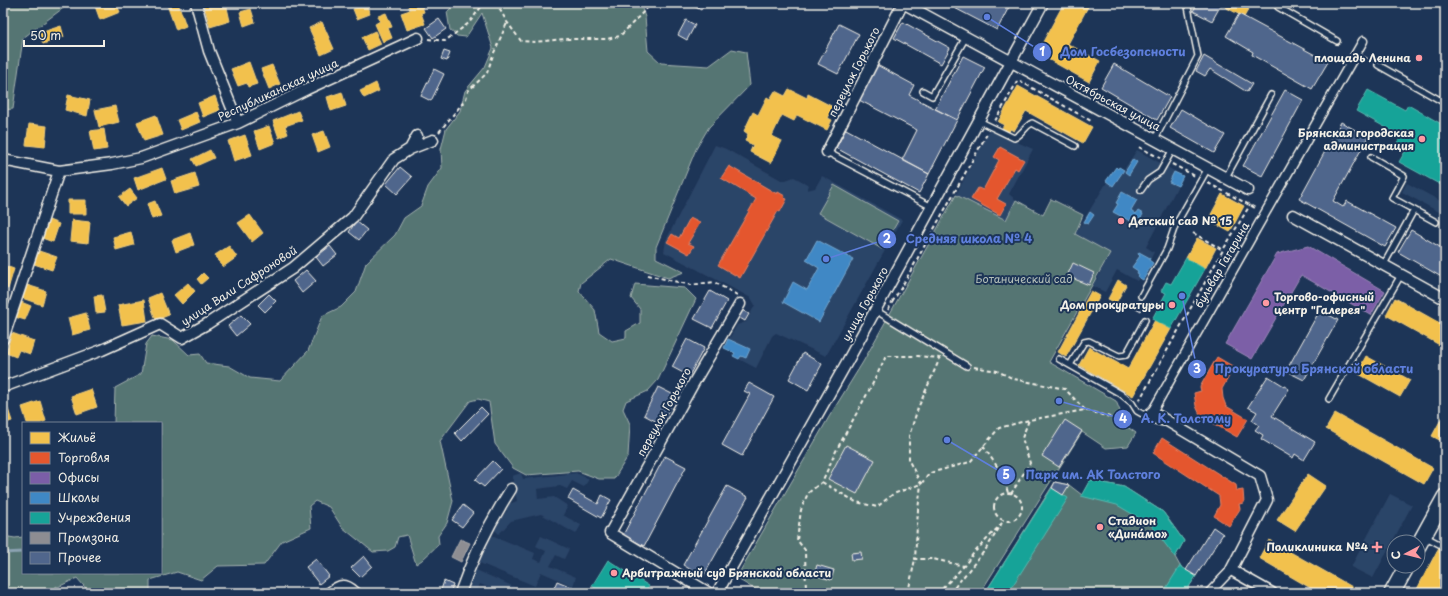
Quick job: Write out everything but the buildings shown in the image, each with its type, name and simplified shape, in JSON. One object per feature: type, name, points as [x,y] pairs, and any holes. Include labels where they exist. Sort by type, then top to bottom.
[{"type":"main road","points":[[1425,534],[1445,497]]},
{"type":"main road","points":[[1392,593],[1403,574]]},
{"type":"street","points":[[196,3],[209,51],[238,123]]},
{"type":"street","name":"Октябрьская улица","points":[[903,3],[1248,190]]},
{"type":"street","name":"переулок Горького","points":[[827,152],[903,3]]},
{"type":"street","name":"улица Горького","points":[[717,593],[883,296],[1043,3]]},
{"type":"street","name":"Республиканская улица","points":[[3,160],[59,171],[112,164],[141,158],[238,123],[307,89],[418,38]]},
{"type":"street","name":"бульвар Гагарина","points":[[1231,570],[1267,500],[1260,476],[1152,412],[1363,40]]},
{"type":"street","name":"улица Вали Сафроновой","points":[[410,149],[417,136]]},
{"type":"street","name":"улица Вали Сафроновой","points":[[3,387],[102,350],[160,324],[182,338],[207,324],[293,268],[353,217],[394,159],[410,149],[433,140]]},
{"type":"street","points":[[3,339],[59,171]]},
{"type":"street","points":[[1292,216],[1445,299]]},
{"type":"street","name":"переулок Горького","points":[[709,593],[610,533],[693,384],[740,304]]},
{"type":"street","points":[[460,593],[470,566],[493,516],[511,489]]},
{"type":"street","points":[[1209,593],[1231,570],[1272,593]]},
{"type":"street","points":[[329,593],[336,587],[343,585],[351,588],[356,593]]},
{"type":"lane","points":[[1155,139],[1198,56],[1188,7],[1190,3]]},
{"type":"lane","points":[[1280,3],[1278,7],[1337,41]]},
{"type":"lane","points":[[923,91],[932,96],[966,37]]},
{"type":"lane","points":[[1378,64],[1445,103]]},
{"type":"lane","points":[[1226,178],[1271,95]]},
{"type":"lane","points":[[979,121],[1014,138],[1021,135],[1026,126],[1032,123],[1075,146]]},
{"type":"lane","points":[[1141,190],[1148,180],[1160,172],[1173,149]]},
{"type":"lane","points":[[827,152],[932,207]]},
{"type":"lane","points":[[1371,157],[1404,176],[1392,198],[1436,222]]},
{"type":"lane","points":[[1141,296],[1167,249],[1175,226],[1208,168]]},
{"type":"lane","points":[[1383,266],[1414,210]]},
{"type":"lane","points":[[1329,399],[1400,275]]},
{"type":"lane","points":[[875,310],[967,366]]},
{"type":"lane","points":[[1070,365],[1084,342],[1089,341],[1119,356],[1126,355],[1145,320]]},
{"type":"lane","points":[[1059,358],[1121,394],[1132,403],[1137,411],[1154,421],[1172,425]]},
{"type":"lane","points":[[1426,542],[1441,545]]},
{"type":"path","points":[[418,38],[445,41],[469,23],[481,7],[494,3],[521,41],[534,42],[565,39],[607,39],[620,36],[652,3]]},
{"type":"path","points":[[433,140],[466,99],[468,92],[487,73],[507,22]]},
{"type":"path","points":[[883,296],[894,301],[1018,80],[1093,122]]},
{"type":"path","points":[[822,482],[856,502],[877,507],[893,494],[921,484],[930,473],[970,462],[999,428],[1029,420],[1085,410],[1124,421],[1139,410],[1138,402],[1223,250],[1250,205]]},
{"type":"path","points":[[1194,233],[1223,250]]},
{"type":"path","points":[[648,275],[691,285],[714,282],[737,294],[740,304]]},
{"type":"path","points":[[806,593],[806,550],[797,540],[801,510],[808,493],[822,482],[836,451],[886,356],[918,356],[947,360]]},
{"type":"path","points":[[908,593],[916,559],[918,510],[921,484],[910,461],[909,436],[918,408],[940,358]]},
{"type":"path","points":[[967,366],[997,371],[1014,379],[1065,390],[1085,410]]},
{"type":"path","points":[[983,446],[1003,475],[1009,493],[1018,497],[1022,507],[1017,518],[1011,521],[1004,521],[996,516],[994,506],[996,499],[999,496],[1009,493],[1030,463],[1022,438],[1029,420]]},
{"type":"path","points":[[938,593],[1004,521]]},
{"type":"path","points":[[950,593],[986,549],[1004,521]]},
{"type":"path","points":[[916,559],[933,559],[964,566]]},
{"type":"shaded area","points":[[989,130],[1033,149],[1009,194],[1016,200],[1006,220],[956,195]]},
{"type":"shaded area","points":[[715,145],[726,149],[783,181],[794,177],[809,185],[807,190],[815,188],[822,176],[902,220],[826,356],[776,333],[772,336],[756,368],[733,356],[735,353],[724,348],[737,325],[746,322],[755,305],[751,298],[664,252],[666,240]]},
{"type":"shaded area","name":"Детский сад № 15","points":[[1137,150],[1183,176],[1146,247],[1154,252],[1150,260],[1153,263],[1143,280],[1139,278],[1137,281],[1117,270],[1105,292],[1092,286],[1095,279],[1097,280],[1109,253],[1075,234],[1107,182],[1113,186]]},
{"type":"shaded area","points":[[1407,183],[1444,203],[1439,212],[1402,192]]},
{"type":"shaded area","points":[[521,473],[523,479],[576,473],[589,479],[584,487],[572,481],[567,489],[560,486],[537,489],[538,499],[554,497],[568,506],[563,515],[581,525],[576,534],[541,514],[511,521],[499,534],[492,527],[507,511],[506,505],[517,501],[512,476]]},
{"type":"shaded area","points":[[1390,494],[1412,505],[1397,534],[1386,534],[1386,554],[1373,578],[1351,567]]},
{"type":"shaded area","points":[[489,534],[535,553],[533,559],[541,562],[546,551],[536,546],[541,536],[569,549],[564,559],[556,555],[550,566],[576,577],[573,586],[541,572],[535,586],[477,562]]},
{"type":"shaded area","points":[[476,570],[521,590],[519,593],[501,593],[480,584],[477,591],[468,587]]},
{"type":"green space","points":[[3,3],[70,3],[23,38],[13,109],[3,110]]},
{"type":"green space","points":[[456,3],[640,3],[645,17],[648,51],[661,63],[709,66],[732,49],[746,52],[750,85],[709,127],[696,149],[656,247],[656,258],[684,272],[668,278],[611,259],[581,283],[579,291],[595,310],[599,332],[612,341],[626,338],[626,331],[640,323],[640,309],[631,298],[635,284],[685,288],[696,299],[658,380],[648,391],[626,401],[623,409],[630,424],[628,456],[614,479],[599,479],[578,471],[526,475],[513,468],[495,444],[489,402],[478,399],[470,401],[440,441],[453,501],[447,523],[438,536],[439,544],[416,564],[407,535],[398,537],[395,547],[388,551],[373,552],[342,527],[329,507],[315,501],[309,506],[311,528],[282,541],[264,565],[218,566],[201,580],[177,572],[150,580],[150,593],[90,593],[77,578],[58,587],[56,586],[56,593],[3,593],[3,536],[15,538],[22,537],[22,574],[162,574],[162,422],[114,422],[115,388],[141,374],[146,344],[152,336],[173,340],[189,355],[200,354],[206,363],[229,366],[250,378],[280,381],[308,351],[322,316],[341,307],[356,292],[366,263],[395,235],[404,218],[421,206],[428,187],[442,168],[441,149],[446,129],[460,111],[465,91],[485,67],[493,48],[482,13],[466,37],[457,36],[450,30],[447,12]]},
{"type":"green space","points":[[834,185],[898,221],[882,249],[818,213]]},
{"type":"green space","name":"Ботанический сад","points":[[956,195],[1006,220],[1016,200],[1043,215],[1051,199],[1083,215],[1075,234],[1110,253],[1049,362],[1116,401],[1126,426],[1136,433],[1128,446],[1106,448],[1082,432],[980,593],[761,593],[736,578],[829,417],[863,362]]},
{"type":"green space","name":"Стадион «Дина́мо»","points":[[1090,480],[1124,487],[1163,512],[1184,541],[1175,557],[1180,566],[1196,576],[1185,593],[985,593],[1055,482],[1069,485],[1082,495]]},
{"type":"waterway","points":[[3,553],[22,552]]},
{"type":"place","name":"Дом Госбезопсности","points":[[987,17]]},
{"type":"place","name":"площадь Ленина","points":[[1419,58]]},
{"type":"place","name":"Брянская городская администрация","points":[[1422,139]]},
{"type":"place","name":"Детский сад № 15","points":[[1121,221]]},
{"type":"place","name":"Средняя школа № 4","points":[[826,259]]},
{"type":"place","name":"Прокуратура Брянской области","points":[[1182,296]]},
{"type":"place","name":"Торгово-офисный центр \"Галерея\"","points":[[1266,303]]},
{"type":"place","name":"Дом прокуратуры","points":[[1172,305]]},
{"type":"place","name":"А. К. Толстому","points":[[1059,401]]},
{"type":"place","name":"Парк им. АК Толстого","points":[[947,440]]},
{"type":"place","name":"Стадион «Дина́мо»","points":[[1100,527]]},
{"type":"place","name":"Поликлиника №4","points":[[1377,547]]},
{"type":"place","name":"Арбитражный суд Брянской области","points":[[614,573]]}]
